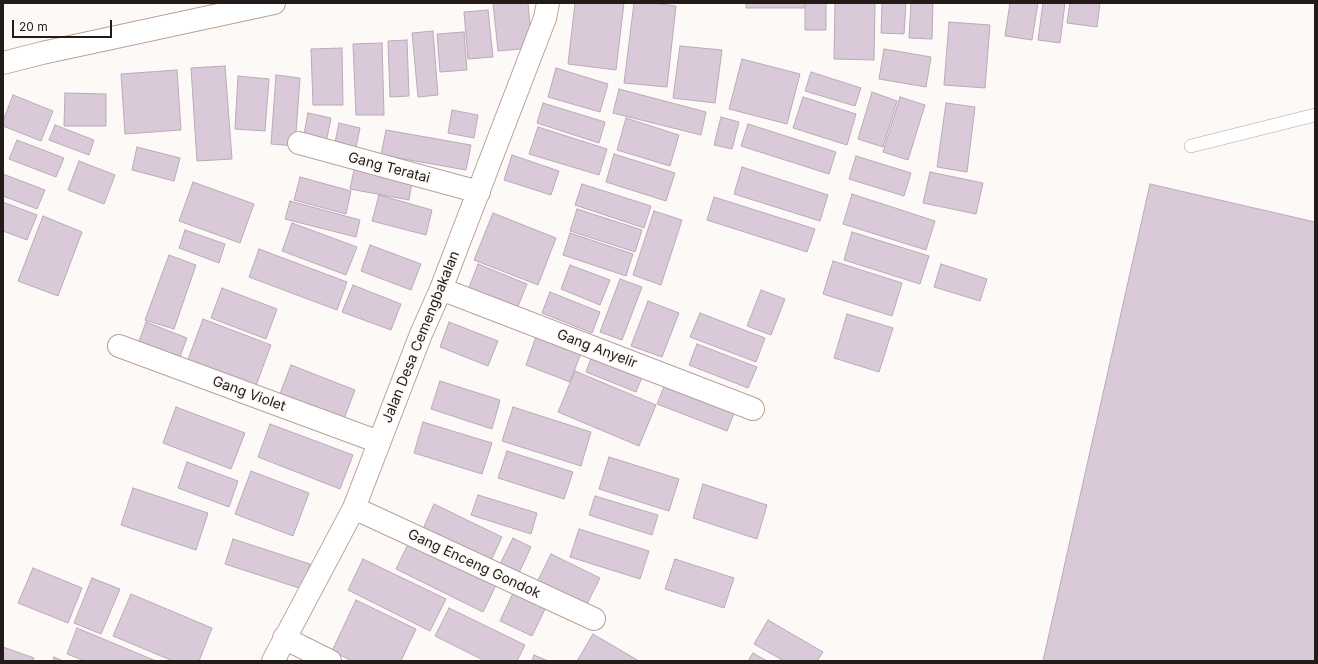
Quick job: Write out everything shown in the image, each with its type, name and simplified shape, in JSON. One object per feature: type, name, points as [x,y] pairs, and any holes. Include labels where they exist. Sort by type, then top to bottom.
[{"type":"street","points":[[3,63],[42,53],[274,3]]},
{"type":"street","name":"Jalan Desa Cemengbakalan","points":[[273,661],[354,508],[420,334],[441,290],[479,192],[545,18],[548,3]]},
{"type":"street","name":"Gang Teratai","points":[[299,144],[479,192]]},
{"type":"street","name":"Gang Anyelir","points":[[441,290],[752,409]]},
{"type":"street","name":"Gang Violet","points":[[119,346],[379,442]]},
{"type":"street","name":"Gang Enceng Gondok","points":[[354,508],[594,619]]},
{"type":"street","points":[[284,638],[330,661]]},
{"type":"lane","points":[[1191,146],[1315,115]]},
{"type":"building","points":[[493,3],[528,3],[532,48],[498,51]]},
{"type":"building","points":[[575,3],[624,3],[616,70],[568,64]]},
{"type":"building","points":[[634,3],[652,3],[676,6],[667,87],[624,83]]},
{"type":"building","points":[[746,3],[804,3],[804,8],[746,8]]},
{"type":"building","points":[[805,3],[826,3],[826,30],[805,30]]},
{"type":"building","points":[[835,3],[875,3],[874,60],[834,59]]},
{"type":"building","points":[[882,3],[906,3],[904,34],[881,33]]},
{"type":"building","points":[[911,3],[933,3],[932,39],[909,38]]},
{"type":"building","points":[[1010,3],[1038,3],[1032,40],[1005,36]]},
{"type":"building","points":[[1043,3],[1065,3],[1060,43],[1038,40]]},
{"type":"building","points":[[1070,3],[1100,3],[1097,27],[1067,23]]},
{"type":"building","points":[[488,10],[493,57],[468,59],[464,12]]},
{"type":"building","points":[[949,22],[990,25],[985,88],[944,85]]},
{"type":"building","points":[[433,31],[438,95],[418,97],[412,33]]},
{"type":"building","points":[[464,32],[467,70],[440,72],[437,34]]},
{"type":"building","points":[[407,40],[409,96],[390,97],[388,41]]},
{"type":"building","points":[[382,43],[384,115],[356,115],[353,44]]},
{"type":"building","points":[[680,46],[722,50],[715,103],[673,98]]},
{"type":"building","points":[[342,48],[343,105],[313,105],[311,49]]},
{"type":"building","points":[[884,49],[931,57],[926,87],[879,79]]},
{"type":"building","points":[[742,59],[800,74],[787,124],[729,109]]},
{"type":"building","points":[[225,66],[232,159],[197,161],[191,68]]},
{"type":"building","points":[[556,68],[608,84],[600,112],[548,97]]},
{"type":"building","points":[[177,70],[181,130],[125,134],[121,74]]},
{"type":"building","points":[[811,72],[861,88],[855,106],[805,91]]},
{"type":"building","points":[[276,75],[300,78],[295,146],[271,144]]},
{"type":"building","points":[[238,76],[269,79],[265,131],[235,129]]},
{"type":"building","points":[[619,89],[706,112],[701,135],[613,113]]},
{"type":"building","points":[[872,92],[897,101],[883,147],[858,139]]},
{"type":"building","points":[[65,93],[106,94],[106,126],[64,126]]},
{"type":"building","points":[[13,95],[53,111],[41,141],[3,126],[3,121]]},
{"type":"building","points":[[803,97],[856,114],[847,145],[793,128]]},
{"type":"building","points":[[900,97],[925,105],[908,160],[883,152]]},
{"type":"building","points":[[543,103],[605,122],[599,143],[537,123]]},
{"type":"building","points":[[946,103],[975,107],[967,172],[937,167]]},
{"type":"building","points":[[452,110],[478,115],[474,138],[448,133]]},
{"type":"building","points":[[308,113],[331,118],[325,148],[302,144]]},
{"type":"building","points":[[721,117],[739,122],[732,149],[714,145]]},
{"type":"building","points":[[626,118],[679,135],[670,166],[617,150]]},
{"type":"building","points":[[339,123],[360,128],[354,156],[333,152]]},
{"type":"building","points":[[748,124],[836,152],[829,174],[741,146]]},
{"type":"building","points":[[55,125],[94,140],[89,155],[49,140]]},
{"type":"building","points":[[538,127],[607,149],[599,175],[529,154]]},
{"type":"building","points":[[386,130],[471,145],[466,170],[381,155]]},
{"type":"building","points":[[17,140],[64,158],[56,177],[9,159]]},
{"type":"building","points":[[137,147],[180,158],[174,181],[132,170]]},
{"type":"building","points":[[614,154],[675,173],[666,201],[606,182]]},
{"type":"building","points":[[512,155],[559,171],[551,195],[504,180]]},
{"type":"building","points":[[856,156],[911,173],[904,196],[849,179]]},
{"type":"building","points":[[79,161],[115,175],[104,204],[68,190]]},
{"type":"building","points":[[355,165],[413,176],[409,200],[350,189]]},
{"type":"building","points":[[742,167],[828,195],[820,221],[734,194]]},
{"type":"building","points":[[930,172],[983,183],[976,214],[923,203]]},
{"type":"building","points":[[3,174],[45,190],[37,209],[3,196]]},
{"type":"building","points":[[300,177],[351,191],[346,214],[294,200]]},
{"type":"building","points":[[193,182],[254,204],[240,243],[179,221]]},
{"type":"building","points":[[582,184],[651,206],[644,228],[575,205]]},
{"type":"building","points":[[1150,184],[1315,222],[1315,661],[1043,661]]},
{"type":"building","points":[[852,194],[935,221],[926,250],[843,224]]},
{"type":"building","points":[[379,195],[432,210],[426,235],[372,221]]},
{"type":"building","points":[[714,197],[815,229],[807,252],[707,220]]},
{"type":"building","points":[[290,201],[360,220],[356,237],[285,219]]},
{"type":"building","points":[[3,202],[37,215],[27,240],[3,231]]},
{"type":"building","points":[[577,209],[642,230],[635,252],[570,231]]},
{"type":"building","points":[[654,211],[682,220],[661,285],[633,275]]},
{"type":"building","points":[[493,213],[556,238],[538,285],[474,260]]},
{"type":"building","points":[[43,216],[82,232],[58,296],[18,281]]},
{"type":"building","points":[[292,223],[357,247],[346,275],[282,251]]},
{"type":"building","points":[[185,230],[225,244],[219,263],[179,248]]},
{"type":"building","points":[[852,232],[929,256],[920,284],[844,260]]},
{"type":"building","points":[[570,233],[633,254],[626,276],[563,255]]},
{"type":"building","points":[[370,245],[421,264],[411,290],[361,271]]},
{"type":"building","points":[[259,249],[347,282],[337,310],[249,277]]},
{"type":"building","points":[[169,255],[196,265],[174,329],[145,320]]},
{"type":"building","points":[[833,261],[902,283],[892,316],[823,294]]},
{"type":"building","points":[[478,264],[527,284],[515,314],[466,295]]},
{"type":"building","points":[[941,264],[987,279],[980,301],[934,287]]},
{"type":"building","points":[[570,265],[610,280],[600,305],[561,289]]},
{"type":"building","points":[[620,279],[642,287],[622,340],[600,332]]},
{"type":"building","points":[[353,285],[401,304],[391,330],[342,312]]},
{"type":"building","points":[[222,288],[277,309],[266,339],[211,318]]},
{"type":"building","points":[[761,290],[785,299],[771,335],[747,326]]},
{"type":"building","points":[[550,292],[600,312],[592,333],[542,313]]},
{"type":"building","points":[[648,301],[679,313],[662,357],[631,346]]},
{"type":"building","points":[[700,313],[765,338],[756,362],[690,337]]},
{"type":"building","points":[[847,314],[893,328],[879,372],[834,358]]},
{"type":"building","points":[[203,319],[271,345],[254,391],[186,365]]},
{"type":"building","points":[[146,322],[187,338],[178,362],[137,347]]},
{"type":"building","points":[[449,322],[498,341],[488,366],[440,347]]},
{"type":"building","points":[[538,331],[583,348],[570,382],[526,365]]},
{"type":"building","points":[[697,344],[757,367],[748,388],[689,365]]},
{"type":"building","points":[[594,350],[645,370],[636,392],[586,372]]},
{"type":"building","points":[[291,365],[355,390],[342,424],[278,399]]},
{"type":"building","points":[[575,371],[656,405],[639,446],[558,412]]},
{"type":"building","points":[[667,379],[737,406],[727,431],[657,404]]},
{"type":"building","points":[[440,381],[500,400],[492,429],[431,409]]},
{"type":"building","points":[[176,407],[245,433],[231,469],[163,443]]},
{"type":"building","points":[[513,407],[591,432],[581,466],[502,441]]},
{"type":"building","points":[[423,422],[492,443],[482,474],[414,453]]},
{"type":"building","points":[[270,424],[353,455],[340,489],[258,457]]},
{"type":"building","points":[[507,451],[573,472],[564,499],[498,478]]},
{"type":"building","points":[[609,457],[679,479],[669,511],[599,489]]},
{"type":"building","points":[[187,462],[238,481],[229,507],[178,488]]},
{"type":"building","points":[[251,471],[309,493],[293,536],[235,514]]},
{"type":"building","points":[[703,484],[767,505],[757,539],[693,518]]},
{"type":"building","points":[[133,488],[208,513],[196,550],[121,525]]},
{"type":"building","points":[[478,495],[537,513],[531,534],[471,515]]},
{"type":"building","points":[[595,496],[658,515],[652,535],[589,515]]},
{"type":"building","points":[[434,504],[502,537],[489,565],[422,531]]},
{"type":"building","points":[[579,529],[649,551],[640,579],[570,557]]},
{"type":"building","points":[[412,536],[499,579],[483,612],[396,569]]},
{"type":"building","points":[[513,538],[531,547],[518,575],[499,566]]},
{"type":"building","points":[[233,539],[310,564],[302,589],[225,564]]},
{"type":"building","points":[[551,554],[600,578],[586,606],[537,582]]},
{"type":"building","points":[[363,559],[446,599],[430,631],[348,590]]},
{"type":"building","points":[[675,559],[734,578],[724,608],[665,589]]},
{"type":"building","points":[[33,568],[82,588],[68,623],[18,603]]},
{"type":"building","points":[[92,578],[120,589],[101,634],[74,623]]},
{"type":"building","points":[[514,591],[546,607],[532,636],[500,621]]},
{"type":"building","points":[[131,594],[212,628],[199,661],[173,661],[113,636]]},
{"type":"building","points":[[356,600],[416,629],[401,661],[352,661],[332,651]]},
{"type":"building","points":[[449,608],[525,645],[517,661],[485,661],[435,636]]},
{"type":"building","points":[[768,620],[823,652],[817,661],[784,661],[754,644]]},
{"type":"building","points":[[77,628],[156,661],[85,661],[67,654]]},
{"type":"building","points":[[593,634],[639,661],[577,661]]},
{"type":"building","points":[[3,647],[34,658],[33,661],[3,661]]},
{"type":"building","points":[[753,653],[767,661],[748,661]]},
{"type":"building","points":[[534,655],[548,661],[532,661]]},
{"type":"building","points":[[54,657],[63,661],[53,661]]}]
